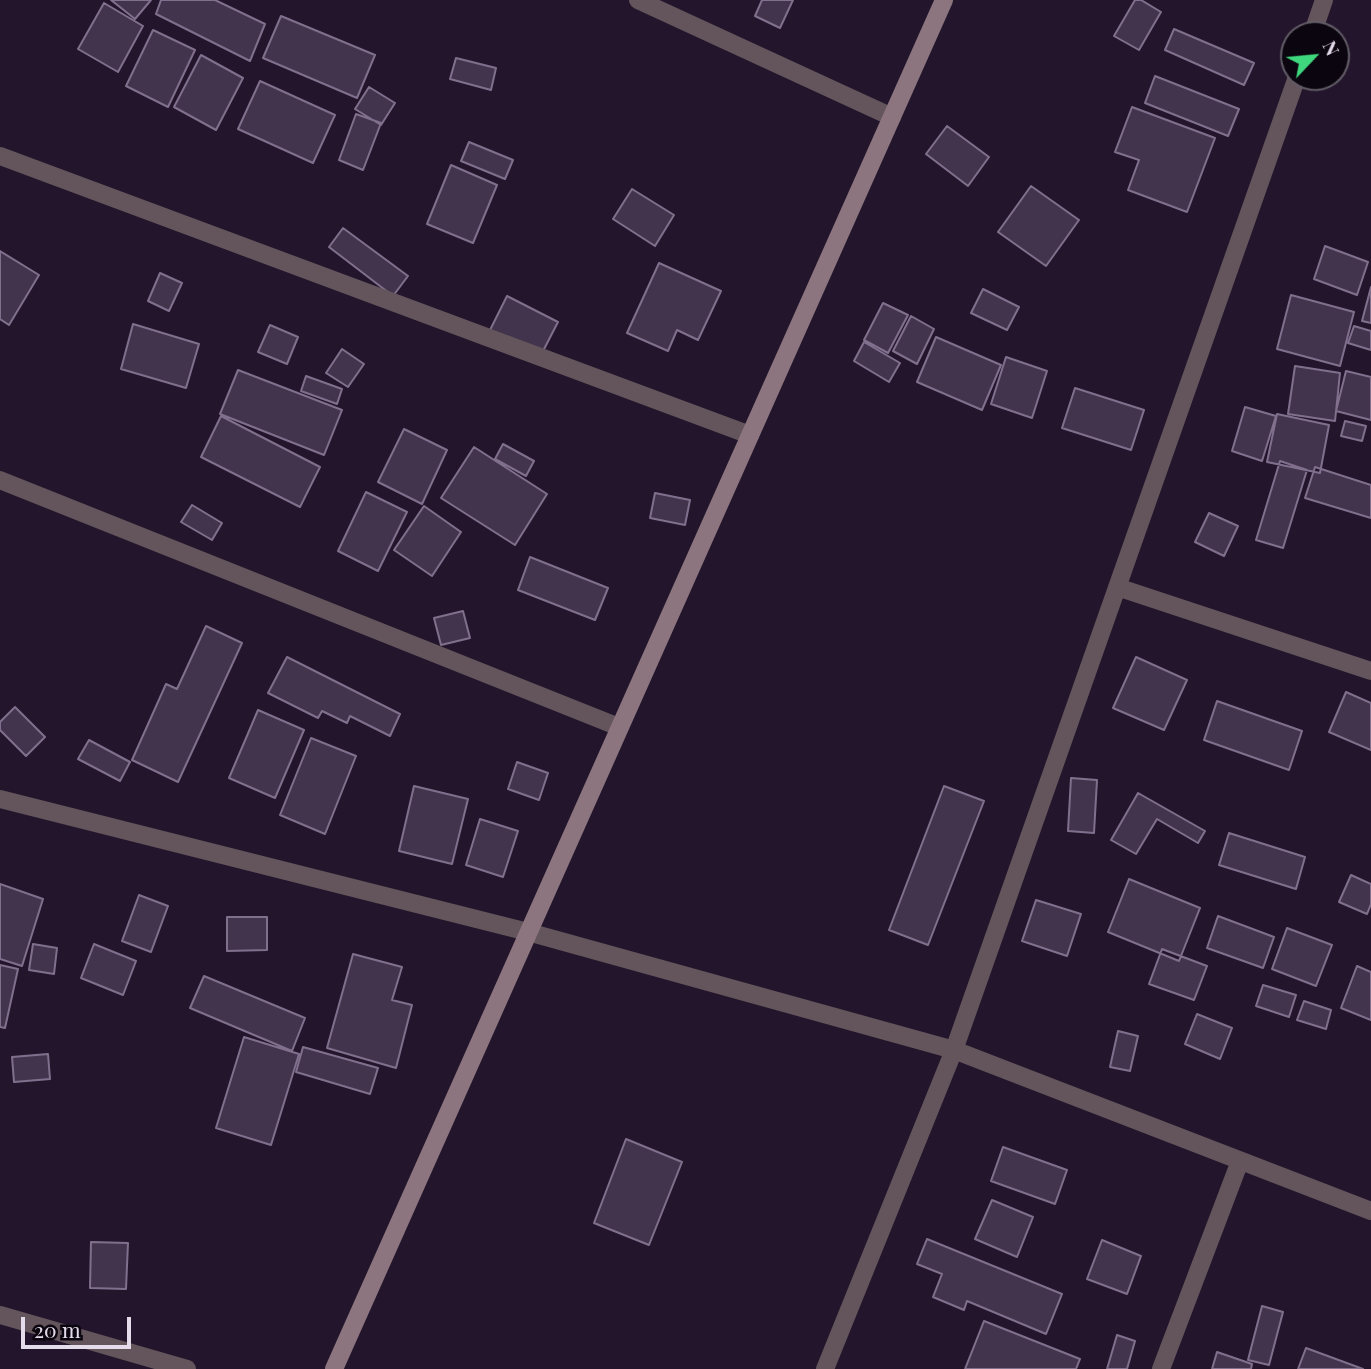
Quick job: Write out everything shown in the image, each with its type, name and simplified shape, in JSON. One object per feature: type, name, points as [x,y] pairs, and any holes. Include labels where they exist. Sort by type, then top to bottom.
[{"type":"main road","points":[[334,1369],[944,0]]},
{"type":"street","points":[[638,0],[892,117]]},
{"type":"street","points":[[1317,21],[1324,0]]},
{"type":"street","points":[[825,1369],[954,1050],[1292,91]]},
{"type":"street","points":[[0,156],[750,435]]},
{"type":"street","points":[[0,480],[619,727]]},
{"type":"street","points":[[1117,587],[1370,668]]},
{"type":"street","points":[[0,799],[528,932],[954,1050],[1371,1211]]},
{"type":"street","points":[[1161,1369],[1240,1161]]},
{"type":"street","points":[[0,1315],[187,1369]]},
{"type":"building","points":[[111,0],[151,0],[135,19]]},
{"type":"building","points":[[161,0],[215,0],[265,24],[250,61],[156,14]]},
{"type":"building","points":[[762,0],[793,0],[780,28],[755,16]]},
{"type":"building","points":[[1135,0],[1141,0],[1161,12],[1139,50],[1114,36]]},
{"type":"building","points":[[104,3],[143,26],[118,72],[78,49]]},
{"type":"building","points":[[281,16],[375,55],[357,98],[263,58]]},
{"type":"building","points":[[1174,29],[1254,63],[1244,85],[1165,50]]},
{"type":"building","points":[[153,30],[195,50],[168,107],[126,86]]},
{"type":"building","points":[[201,55],[243,78],[216,130],[174,107]]},
{"type":"building","points":[[456,58],[496,68],[491,90],[450,79]]},
{"type":"building","points":[[1155,76],[1239,109],[1228,136],[1145,103]]},
{"type":"building","points":[[260,81],[335,115],[313,163],[238,129]]},
{"type":"building","points":[[369,87],[395,103],[381,125],[355,109]]},
{"type":"building","points":[[1132,107],[1215,138],[1187,212],[1128,190],[1139,160],[1115,152]]},
{"type":"building","points":[[356,114],[381,123],[363,170],[339,160]]},
{"type":"building","points":[[947,126],[989,157],[968,186],[926,154]]},
{"type":"building","points":[[469,142],[513,160],[505,179],[461,161]]},
{"type":"building","points":[[451,165],[497,185],[473,243],[427,224]]},
{"type":"building","points":[[1031,186],[1079,220],[1046,266],[998,232]]},
{"type":"building","points":[[632,189],[674,215],[655,246],[613,219]]},
{"type":"building","points":[[343,228],[408,276],[393,296],[329,247]]},
{"type":"building","points":[[1325,246],[1368,262],[1357,295],[1314,279]]},
{"type":"building","points":[[0,251],[39,275],[9,325],[0,319]]},
{"type":"building","points":[[659,263],[721,291],[698,340],[677,330],[668,351],[627,333]]},
{"type":"building","points":[[160,273],[182,283],[169,311],[148,301]]},
{"type":"building","points":[[1371,287],[1371,323],[1362,321]]},
{"type":"building","points":[[983,289],[1019,307],[1007,330],[971,313]]},
{"type":"building","points":[[1291,295],[1354,312],[1340,366],[1277,349]]},
{"type":"building","points":[[507,296],[558,322],[541,355],[490,330]]},
{"type":"building","points":[[883,303],[908,315],[888,353],[864,340]]},
{"type":"building","points":[[911,316],[934,329],[917,364],[893,351]]},
{"type":"building","points":[[133,324],[199,344],[186,388],[121,369]]},
{"type":"building","points":[[270,325],[298,337],[287,364],[258,352]]},
{"type":"building","points":[[1354,326],[1371,331],[1371,350],[1348,343]]},
{"type":"building","points":[[936,337],[1001,365],[982,410],[917,382]]},
{"type":"building","points":[[864,342],[900,363],[889,382],[854,361]]},
{"type":"building","points":[[342,349],[364,364],[348,387],[326,373]]},
{"type":"building","points":[[1006,357],[1047,371],[1032,418],[991,404]]},
{"type":"building","points":[[1295,366],[1340,373],[1335,421],[1288,414]]},
{"type":"building","points":[[238,370],[342,410],[324,455],[220,414]]},
{"type":"building","points":[[1346,371],[1371,377],[1371,420],[1336,411]]},
{"type":"building","points":[[306,376],[342,389],[337,404],[301,391]]},
{"type":"building","points":[[1075,388],[1144,410],[1131,450],[1062,428]]},
{"type":"building","points":[[1245,407],[1276,416],[1262,461],[1232,451]]},
{"type":"building","points":[[1277,414],[1329,425],[1320,473],[1267,462]]},
{"type":"building","points":[[221,416],[320,467],[300,507],[201,457]]},
{"type":"building","points":[[1345,421],[1366,426],[1362,441],[1341,436]]},
{"type":"building","points":[[404,429],[447,450],[422,504],[378,482]]},
{"type":"building","points":[[503,444],[534,461],[526,476],[495,459]]},
{"type":"building","points":[[474,447],[547,494],[515,545],[441,498]]},
{"type":"building","points":[[1280,461],[1307,470],[1283,548],[1256,540]]},
{"type":"building","points":[[1315,467],[1371,485],[1371,518],[1305,498]]},
{"type":"building","points":[[366,492],[407,512],[378,571],[338,551]]},
{"type":"building","points":[[655,493],[690,500],[685,525],[650,518]]},
{"type":"building","points":[[192,505],[222,523],[212,540],[181,522]]},
{"type":"building","points":[[424,506],[461,532],[432,576],[394,550]]},
{"type":"building","points":[[1209,513],[1238,526],[1224,556],[1195,542]]},
{"type":"building","points":[[530,557],[608,588],[595,620],[518,590]]},
{"type":"building","points":[[463,611],[470,638],[441,645],[434,618]]},
{"type":"building","points":[[206,626],[242,643],[178,782],[132,760],[166,684],[177,689]]},
{"type":"building","points":[[287,657],[400,714],[390,736],[350,716],[347,723],[322,711],[318,718],[268,693]]},
{"type":"building","points":[[1136,657],[1187,680],[1164,730],[1113,708]]},
{"type":"building","points":[[1346,692],[1371,703],[1371,750],[1329,732]]},
{"type":"building","points":[[1217,701],[1302,731],[1289,770],[1204,740]]},
{"type":"building","points":[[15,707],[45,737],[26,756],[0,730],[0,722]]},
{"type":"building","points":[[258,710],[304,730],[275,798],[229,778]]},
{"type":"building","points":[[311,738],[356,756],[325,834],[280,815]]},
{"type":"building","points":[[89,740],[130,762],[120,781],[78,759]]},
{"type":"building","points":[[517,762],[548,773],[539,800],[508,789]]},
{"type":"building","points":[[1071,778],[1097,780],[1094,833],[1068,831]]},
{"type":"building","points":[[414,786],[468,799],[452,864],[399,851]]},
{"type":"building","points":[[944,786],[984,801],[928,945],[889,930]]},
{"type":"building","points":[[1138,793],[1205,831],[1198,843],[1157,819],[1136,854],[1111,840]]},
{"type":"building","points":[[480,819],[518,831],[503,877],[466,865]]},
{"type":"building","points":[[1229,833],[1305,857],[1296,889],[1219,865]]},
{"type":"building","points":[[1351,875],[1371,884],[1371,904],[1367,914],[1339,902]]},
{"type":"building","points":[[1129,879],[1200,908],[1179,961],[1108,932]]},
{"type":"building","points":[[0,884],[43,899],[22,966],[0,959]]},
{"type":"building","points":[[139,895],[168,906],[151,952],[122,941]]},
{"type":"building","points":[[1036,900],[1081,914],[1067,956],[1022,941]]},
{"type":"building","points":[[1218,916],[1274,937],[1263,968],[1207,948]]},
{"type":"building","points":[[227,917],[267,917],[267,950],[227,951]]},
{"type":"building","points":[[1287,928],[1332,945],[1316,986],[1272,969]]},
{"type":"building","points":[[33,944],[57,948],[54,974],[29,970]]},
{"type":"building","points":[[94,944],[136,961],[123,995],[81,978]]},
{"type":"building","points":[[1162,949],[1207,966],[1194,1000],[1149,984]]},
{"type":"building","points":[[353,954],[402,967],[392,1000],[412,1005],[396,1068],[327,1048]]},
{"type":"building","points":[[0,965],[18,969],[5,1028],[0,1027]]},
{"type":"building","points":[[1357,966],[1371,972],[1371,1020],[1341,1008]]},
{"type":"building","points":[[204,976],[305,1018],[292,1051],[190,1008]]},
{"type":"building","points":[[1263,985],[1296,995],[1289,1017],[1256,1006]]},
{"type":"building","points":[[1304,1001],[1331,1010],[1326,1029],[1297,1020]]},
{"type":"building","points":[[1197,1014],[1232,1028],[1220,1059],[1185,1044]]},
{"type":"building","points":[[1118,1031],[1138,1036],[1130,1071],[1110,1067]]},
{"type":"building","points":[[244,1037],[299,1054],[271,1145],[216,1128]]},
{"type":"building","points":[[303,1047],[378,1068],[370,1094],[296,1072]]},
{"type":"building","points":[[48,1054],[50,1079],[14,1082],[12,1057]]},
{"type":"building","points":[[626,1139],[682,1162],[649,1245],[594,1223]]},
{"type":"building","points":[[1003,1147],[1067,1170],[1055,1204],[991,1181]]},
{"type":"building","points":[[992,1200],[1033,1217],[1017,1257],[975,1239]]},
{"type":"building","points":[[927,1239],[1062,1294],[1046,1334],[967,1301],[964,1310],[933,1297],[942,1274],[917,1264]]},
{"type":"building","points":[[1102,1240],[1141,1256],[1127,1294],[1087,1279]]},
{"type":"building","points":[[91,1242],[128,1243],[126,1289],[90,1288]]},
{"type":"building","points":[[1262,1306],[1283,1312],[1269,1365],[1248,1360]]},
{"type":"building","points":[[984,1321],[1080,1359],[1076,1369],[965,1369]]},
{"type":"building","points":[[1117,1335],[1135,1341],[1127,1369],[1107,1369]]},
{"type":"building","points":[[1306,1348],[1363,1369],[1298,1369]]},
{"type":"building","points":[[1217,1352],[1252,1364],[1251,1369],[1212,1369]]}]
